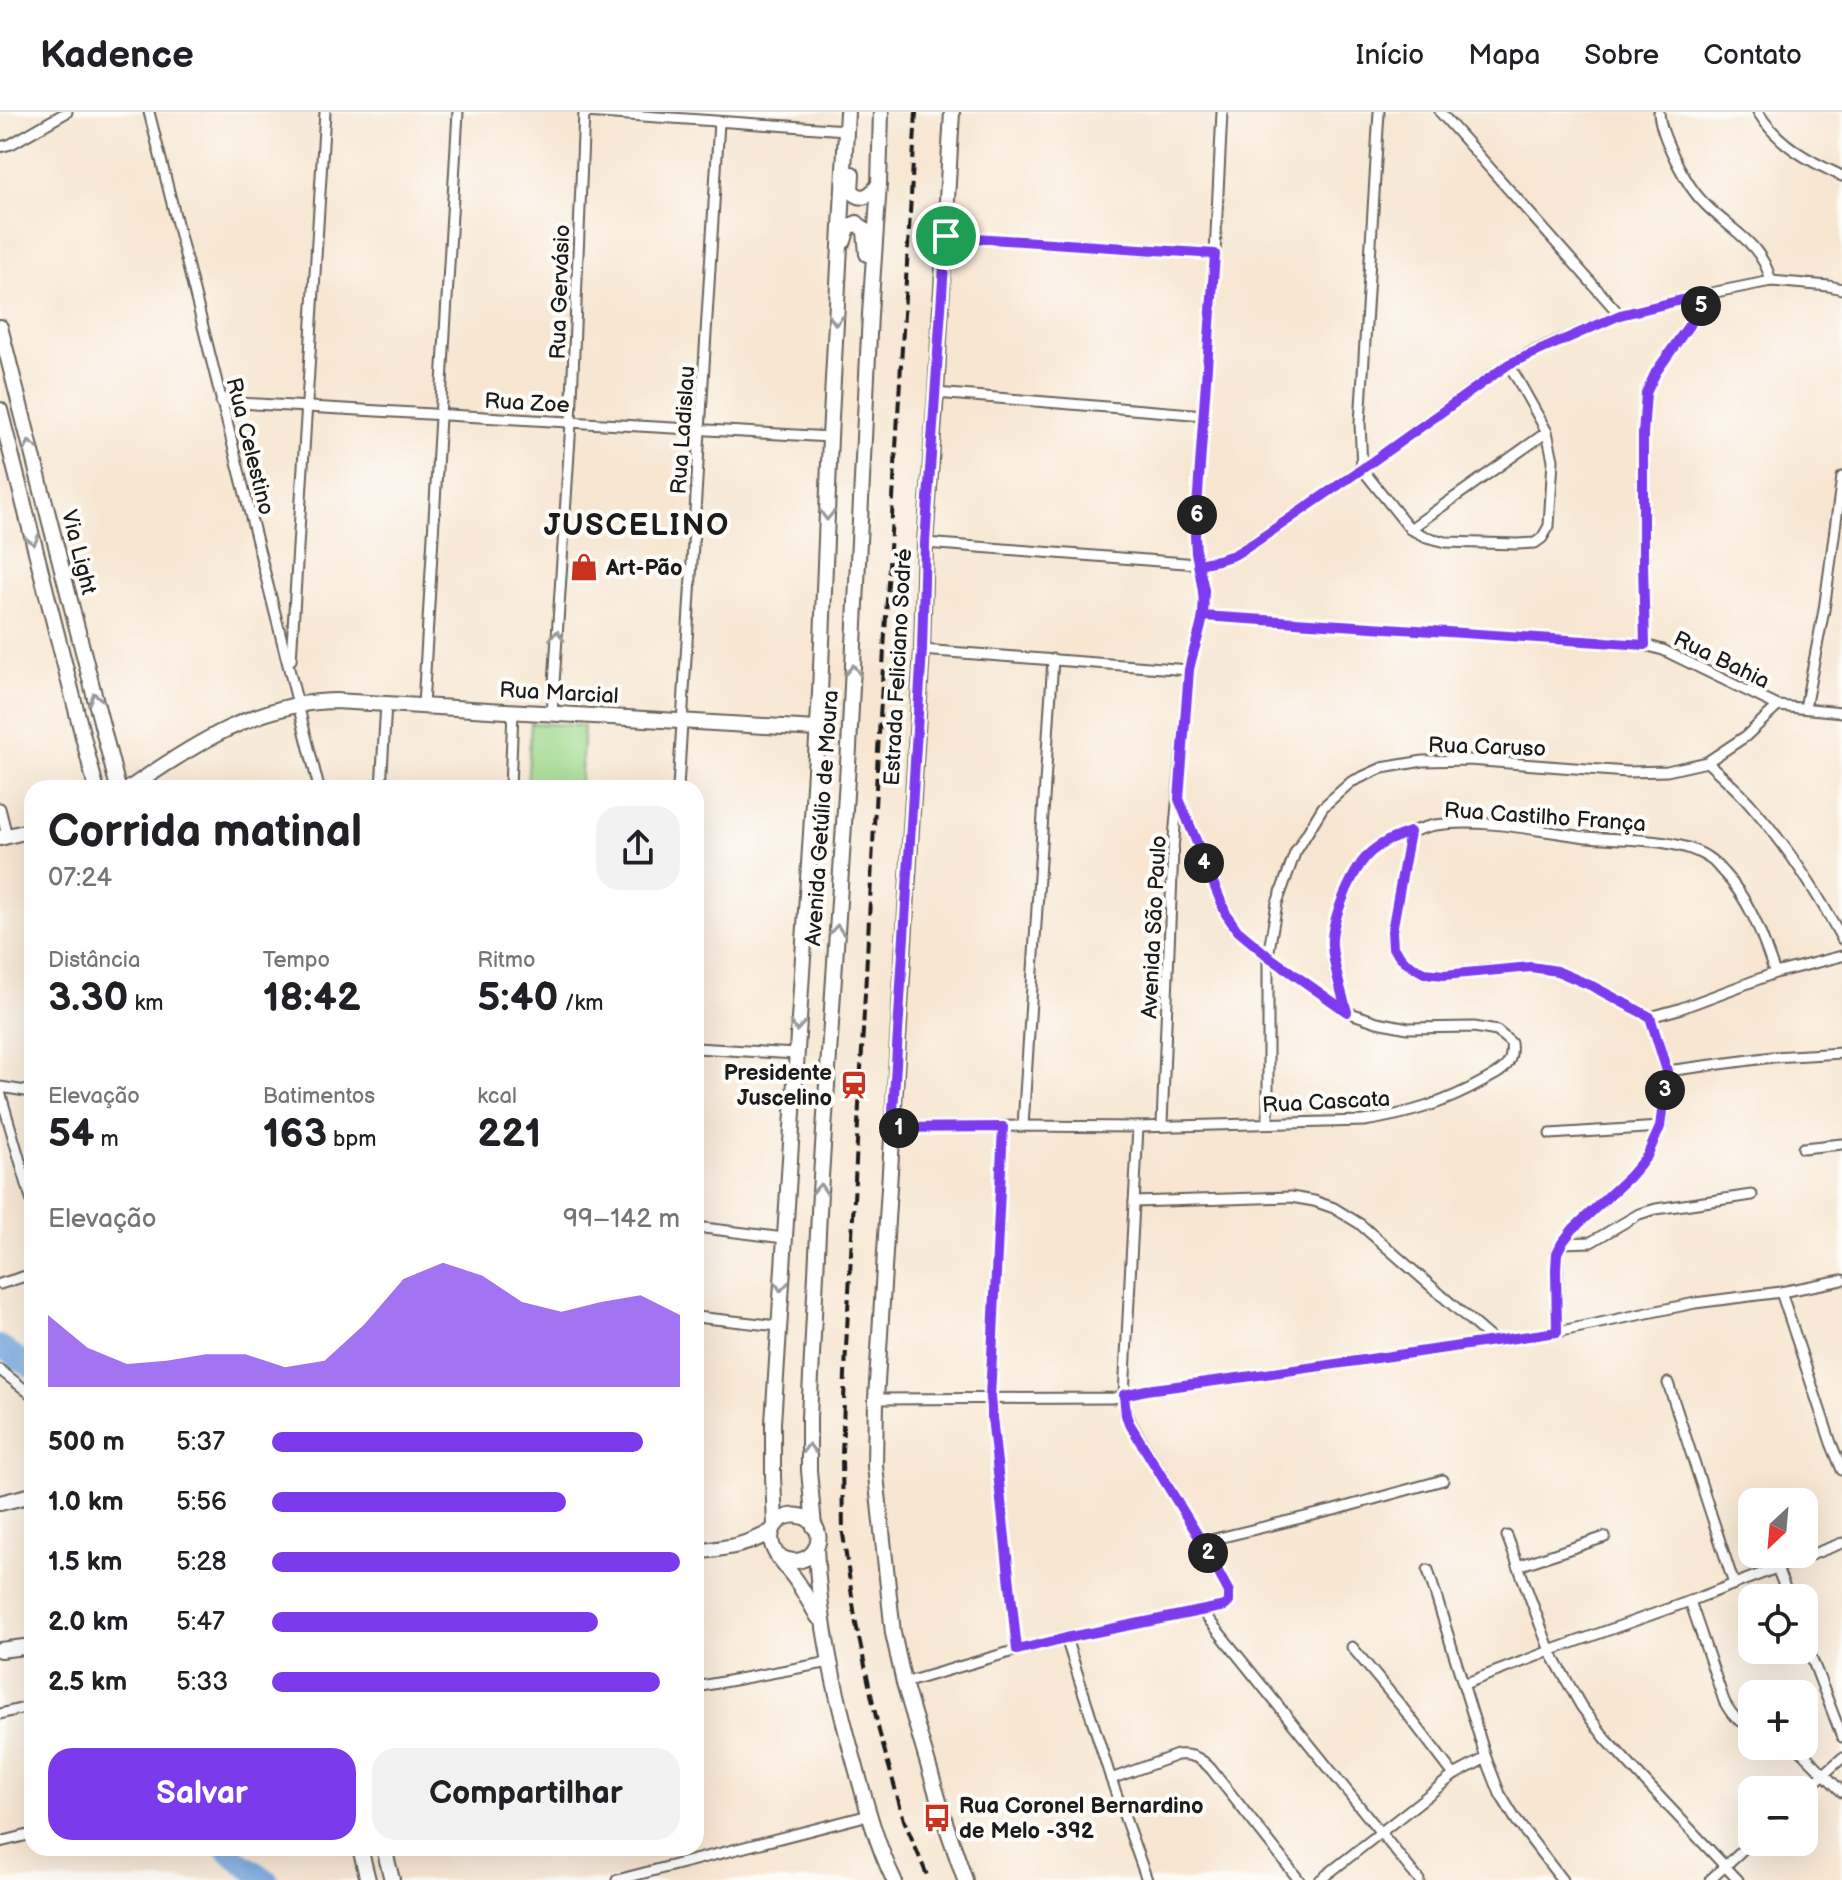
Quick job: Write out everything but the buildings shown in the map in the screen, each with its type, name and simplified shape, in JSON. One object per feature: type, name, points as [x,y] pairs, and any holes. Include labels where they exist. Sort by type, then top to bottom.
[{"type":"main road","name":"Avenida Getúlio de Moura","points":[[774,1528],[773,1450],[779,1326],[817,729],[847,112]]},
{"type":"main road","name":"Avenida Getúlio de Moura","points":[[814,1527],[809,1470],[809,1401],[848,755],[881,112]]},
{"type":"main road","name":"Estrada Feliciano Sodré","points":[[952,112],[876,1399],[875,1466],[893,1633],[904,1683],[965,1880]]},
{"type":"main road","points":[[846,130],[852,139],[851,190],[864,197],[879,184]]},
{"type":"main road","points":[[839,269],[846,230],[857,223],[865,231],[870,314]]},
{"type":"main road","name":"Via Light","points":[[0,327],[116,780]]},
{"type":"main road","name":"Via Light","points":[[0,410],[93,780]]},
{"type":"main road","name":"Rua Marcial","points":[[143,780],[223,730],[299,703],[335,701],[817,729]]},
{"type":"main road","points":[[4,837],[24,832]]},
{"type":"main road","points":[[0,1503],[24,1497]]},
{"type":"main road","points":[[704,1551],[753,1541],[784,1518],[795,1515],[806,1518],[814,1527],[818,1537],[816,1548],[823,1625],[839,1708],[869,1815],[894,1880]]},
{"type":"main road","points":[[774,1528],[771,1543],[823,1625]]},
{"type":"main road","points":[[739,1546],[790,1561],[809,1557],[816,1548]]},
{"type":"main road","points":[[0,1650],[24,1647]]},
{"type":"main road","points":[[362,1856],[368,1880]]},
{"type":"main road","points":[[386,1856],[392,1880]]},
{"type":"street","points":[[0,147],[11,144],[67,112]]},
{"type":"street","name":"Rua Celestino","points":[[149,112],[317,780]]},
{"type":"street","points":[[290,670],[325,112]]},
{"type":"street","points":[[423,706],[458,112]]},
{"type":"street","points":[[585,112],[846,130]]},
{"type":"street","name":"Rua Gervásio","points":[[552,714],[571,422],[585,112]]},
{"type":"street","name":"Avenida São Paulo","points":[[1162,1125],[1173,849],[1189,670],[1203,616],[1204,590],[1195,536],[1222,112]]},
{"type":"street","points":[[1379,112],[1360,423],[1362,469],[1410,529],[1446,542],[1517,544],[1535,543],[1542,538],[1549,526],[1553,460],[1547,432],[1509,364]]},
{"type":"street","points":[[1440,112],[1620,315]]},
{"type":"street","points":[[1659,112],[1664,135],[1691,188],[1702,202],[1761,254],[1771,281]]},
{"type":"street","points":[[1758,112],[1766,126],[1787,145],[1842,176]]},
{"type":"street","name":"Rua Ladislau","points":[[678,780],[719,122]]},
{"type":"street","points":[[946,236],[1215,254]]},
{"type":"street","points":[[925,543],[1198,564],[1218,560],[1234,555],[1362,469],[1509,364],[1620,315],[1771,281],[1842,289]]},
{"type":"street","points":[[1645,645],[1643,434],[1646,393],[1656,372],[1699,311],[1706,294]]},
{"type":"street","points":[[936,393],[1204,415]]},
{"type":"street","name":"Rua Zoe","points":[[221,402],[830,437]]},
{"type":"street","points":[[1410,529],[1547,432]]},
{"type":"street","points":[[1805,708],[1824,610],[1842,477]]},
{"type":"street","name":"Rua Bahia","points":[[1203,616],[1645,645],[1663,650],[1778,706],[1842,712]]},
{"type":"street","points":[[922,650],[1189,670]]},
{"type":"street","points":[[1023,1126],[1053,659]]},
{"type":"street","points":[[381,780],[386,704]]},
{"type":"street","name":"Rua Caruso","points":[[1268,1123],[1268,956],[1277,903],[1295,853],[1323,807],[1351,782],[1382,768],[1423,761],[1469,760],[1640,772],[1667,771],[1707,762],[1746,736],[1778,706]]},
{"type":"street","points":[[510,780],[513,711]]},
{"type":"street","points":[[1707,762],[1749,802],[1779,838],[1842,939]]},
{"type":"street","name":"Rua Cascata","points":[[892,1128],[1138,1127],[1364,1121],[1421,1110],[1471,1088],[1506,1067],[1512,1053],[1511,1043],[1497,1031],[1474,1027],[1408,1028],[1377,1022],[1347,1012],[1268,956],[1237,930],[1226,914],[1179,799]]},
{"type":"street","points":[[0,808],[4,837]]},
{"type":"street","name":"Rua Castilho França","points":[[1347,1012],[1336,976],[1331,943],[1338,909],[1352,879],[1368,854],[1386,841],[1435,825],[1507,827],[1586,837],[1653,841],[1692,849],[1711,859],[1752,912],[1775,973]]},
{"type":"street","points":[[1410,832],[1392,931],[1393,948],[1405,962],[1424,973],[1444,975],[1531,967],[1557,971],[1650,1017],[1667,1071],[1660,1127],[1647,1156],[1573,1229],[1557,1253],[1557,1332]]},
{"type":"street","points":[[1650,1017],[1775,973],[1842,956]]},
{"type":"street","points":[[704,1048],[796,1054]]},
{"type":"street","points":[[1667,1071],[1773,1057],[1842,1053]]},
{"type":"street","points":[[24,1092],[0,1090],[24,1174]]},
{"type":"street","points":[[1003,1127],[990,1398],[1017,1650]]},
{"type":"street","points":[[904,1683],[1066,1638],[1225,1606],[1230,1600],[1229,1592],[1202,1542],[1126,1415],[1124,1395],[1138,1127]]},
{"type":"street","points":[[1550,1134],[1660,1127]]},
{"type":"street","points":[[1803,1148],[1842,1144]]},
{"type":"street","points":[[1562,1243],[1591,1242],[1639,1214],[1656,1209],[1752,1195]]},
{"type":"street","points":[[1134,1202],[1291,1197],[1334,1208],[1360,1224],[1495,1342]]},
{"type":"street","points":[[704,1228],[784,1238]]},
{"type":"street","points":[[0,1284],[24,1276]]},
{"type":"street","points":[[876,1399],[1104,1399],[1146,1390],[1495,1342],[1695,1303],[1781,1292],[1842,1280]]},
{"type":"street","points":[[1781,1292],[1842,1470]]},
{"type":"street","points":[[704,1318],[779,1326]]},
{"type":"street","points":[[0,1370],[24,1389]]},
{"type":"street","points":[[1668,1383],[1734,1584]]},
{"type":"street","points":[[1831,1443],[1842,1440]]},
{"type":"street","points":[[1202,1542],[1443,1480]]},
{"type":"street","points":[[1507,1536],[1550,1651],[1581,1706],[1606,1739],[1738,1880]]},
{"type":"street","points":[[1518,1566],[1605,1537]]},
{"type":"street","points":[[1818,1552],[1842,1543]]},
{"type":"street","points":[[1464,1684],[1777,1568],[1783,1584]]},
{"type":"street","points":[[1428,1570],[1500,1794],[1562,1880]]},
{"type":"street","points":[[1690,1601],[1724,1701],[1730,1713],[1738,1720]]},
{"type":"street","points":[[1201,1610],[1419,1880]]},
{"type":"street","points":[[1066,1638],[1147,1880]]},
{"type":"street","points":[[1352,1647],[1454,1775]]},
{"type":"street","points":[[704,1686],[830,1662]]},
{"type":"street","points":[[1814,1664],[1842,1737]]},
{"type":"street","points":[[0,1714],[24,1708]]},
{"type":"street","points":[[1111,1779],[1177,1755],[1197,1757],[1211,1769],[1299,1880]]},
{"type":"street","points":[[1320,1880],[1454,1775],[1486,1758]]},
{"type":"street","points":[[1818,1779],[1842,1758]]},
{"type":"street","points":[[1810,1760],[1842,1792]]},
{"type":"street","points":[[617,1880],[869,1815]]},
{"type":"street","points":[[0,1842],[24,1836]]},
{"type":"street","points":[[1710,1880],[1738,1854]]},
{"type":"green space","points":[[531,723],[584,726],[581,780],[527,780]]},
{"type":"waterway","points":[[0,1346],[24,1362]]},
{"type":"waterway","points":[[234,1856],[267,1880]]},
{"type":"railway","points":[[916,112],[878,751],[842,1455],[843,1534],[856,1624],[879,1731],[904,1820],[929,1880]]},
{"type":"place","name":"Art-Pão","points":[[584,567]]},
{"type":"place","name":"Presidente Juscelino","points":[[854,1085]]},
{"type":"place","name":"Rua Coronel Bernardino de Melo -392","points":[[937,1818]]},
{"type":"district","name":"JUSCELINO","points":[[637,525]]},
{"type":"route","points":[[946,236],[925,543],[922,650],[892,1128],[1003,1127],[990,1398],[1017,1650],[1225,1606],[1229,1602],[1229,1592],[1202,1542],[1129,1423],[1124,1395],[1557,1332],[1556,1269],[1557,1253],[1562,1243],[1647,1156],[1660,1127],[1667,1071],[1650,1017],[1557,971],[1531,967],[1444,975],[1424,973],[1405,962],[1393,948],[1392,931],[1410,832],[1386,841],[1368,854],[1338,909],[1331,943],[1336,976],[1347,1012],[1237,930],[1213,886],[1179,799],[1189,670],[1203,616],[1204,590],[1198,564],[1218,560],[1234,555],[1254,543],[1509,364],[1620,315],[1706,294],[1699,311],[1656,372],[1646,393],[1643,434],[1645,645],[1203,616],[1204,590],[1196,553],[1195,536],[1215,254],[946,236]]}]
